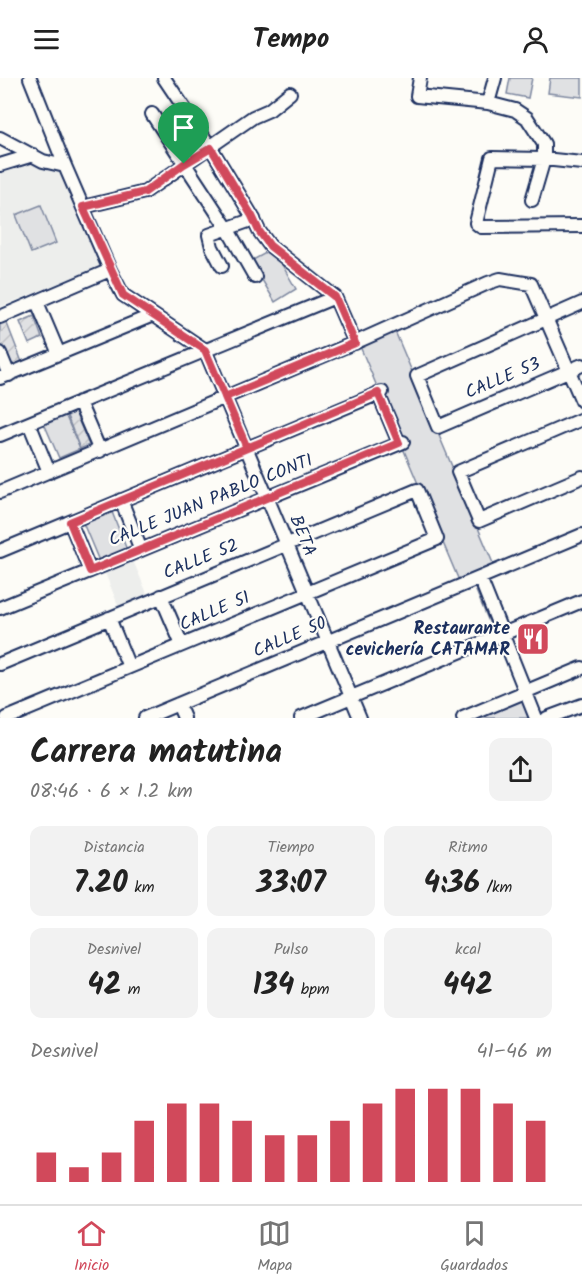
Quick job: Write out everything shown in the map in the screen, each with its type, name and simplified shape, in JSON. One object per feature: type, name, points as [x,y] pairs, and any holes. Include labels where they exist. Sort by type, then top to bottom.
[{"type":"street","points":[[30,78],[65,166],[123,295],[205,350]]},
{"type":"street","points":[[164,78],[211,148],[259,231],[270,246],[335,297],[355,343]]},
{"type":"street","points":[[420,78],[417,96],[488,103],[515,110],[527,118],[544,144],[544,159],[532,200]]},
{"type":"street","points":[[488,103],[495,78]]},
{"type":"street","points":[[83,207],[145,192],[253,117],[269,110],[290,93]]},
{"type":"street","points":[[152,114],[255,277]]},
{"type":"street","points":[[0,138],[43,161],[65,166]]},
{"type":"street","points":[[0,165],[33,156]]},
{"type":"street","points":[[582,163],[544,159],[492,158],[476,220],[478,226],[582,226]]},
{"type":"street","points":[[222,266],[208,236],[254,219]]},
{"type":"street","points":[[0,317],[110,270]]},
{"type":"street","points":[[0,492],[355,343],[500,279],[531,284],[582,401]]},
{"type":"street","points":[[0,435],[335,297]]},
{"type":"street","points":[[37,302],[59,354]]},
{"type":"street","points":[[547,318],[582,303]]},
{"type":"street","points":[[0,353],[4,376],[153,315]]},
{"type":"street","name":"CALLE 53","points":[[547,318],[417,376],[438,427],[582,365]]},
{"type":"street","name":"BETA","points":[[205,350],[360,718]]},
{"type":"street","name":"CALLE JUAN PABLO CONTI","points":[[0,608],[401,442],[380,392],[247,448]]},
{"type":"street","points":[[80,402],[100,451]]},
{"type":"street","points":[[582,419],[458,472],[478,521],[582,477]]},
{"type":"street","points":[[29,423],[49,472]]},
{"type":"street","points":[[0,551],[247,448]]},
{"type":"street","name":"CALLE 51","points":[[7,718],[437,539],[417,490]]},
{"type":"street","name":"CALLE 52","points":[[0,664],[417,490]]},
{"type":"street","points":[[121,500],[141,550]]},
{"type":"street","points":[[70,522],[90,571]]},
{"type":"street","name":"CALLE 50","points":[[145,718],[582,535]]},
{"type":"street","points":[[480,578],[536,718]]},
{"type":"street","points":[[161,596],[182,645]]},
{"type":"street","points":[[301,718],[582,601]]},
{"type":"street","points":[[109,618],[129,667]]},
{"type":"street","points":[[463,718],[582,668]]},
{"type":"street","points":[[178,704],[184,718]]},
{"type":"street","points":[[547,718],[582,705]]},
{"type":"shaded area","points":[[510,78],[532,78],[528,98],[507,94]]},
{"type":"shaded area","points":[[550,78],[582,78],[582,97],[548,93]]},
{"type":"shaded area","points":[[31,161],[60,167],[103,265],[0,307],[0,170]]},
{"type":"shaded area","points":[[41,205],[56,243],[31,253],[16,215]]},
{"type":"shaded area","points":[[273,249],[296,289],[275,302],[251,261]]},
{"type":"shaded area","points":[[34,316],[42,338],[29,344],[20,322]]},
{"type":"shaded area","points":[[6,321],[22,362],[8,367],[0,346],[0,324]]},
{"type":"shaded area","points":[[394,329],[495,568],[485,573],[506,623],[492,629],[471,579],[460,583],[359,344]]},
{"type":"shaded area","points":[[64,412],[80,449],[59,458],[43,421]]},
{"type":"shaded area","points":[[75,412],[89,445],[80,449],[67,416]]},
{"type":"shaded area","points":[[112,512],[127,550],[99,561],[83,523]]},
{"type":"shaded area","points":[[131,556],[149,598],[120,610],[103,568]]},
{"type":"shaded area","points":[[523,699],[530,718],[477,718]]},
{"type":"place","name":"Restaurante cevichería CATAMAR","points":[[533,639]]},
{"type":"route","points":[[184,164],[145,192],[83,207],[123,295],[205,350],[225,397],[247,448],[70,522],[90,571],[399,443],[378,393],[247,448],[225,397],[355,343],[335,297],[270,246],[211,148],[184,164]]}]
